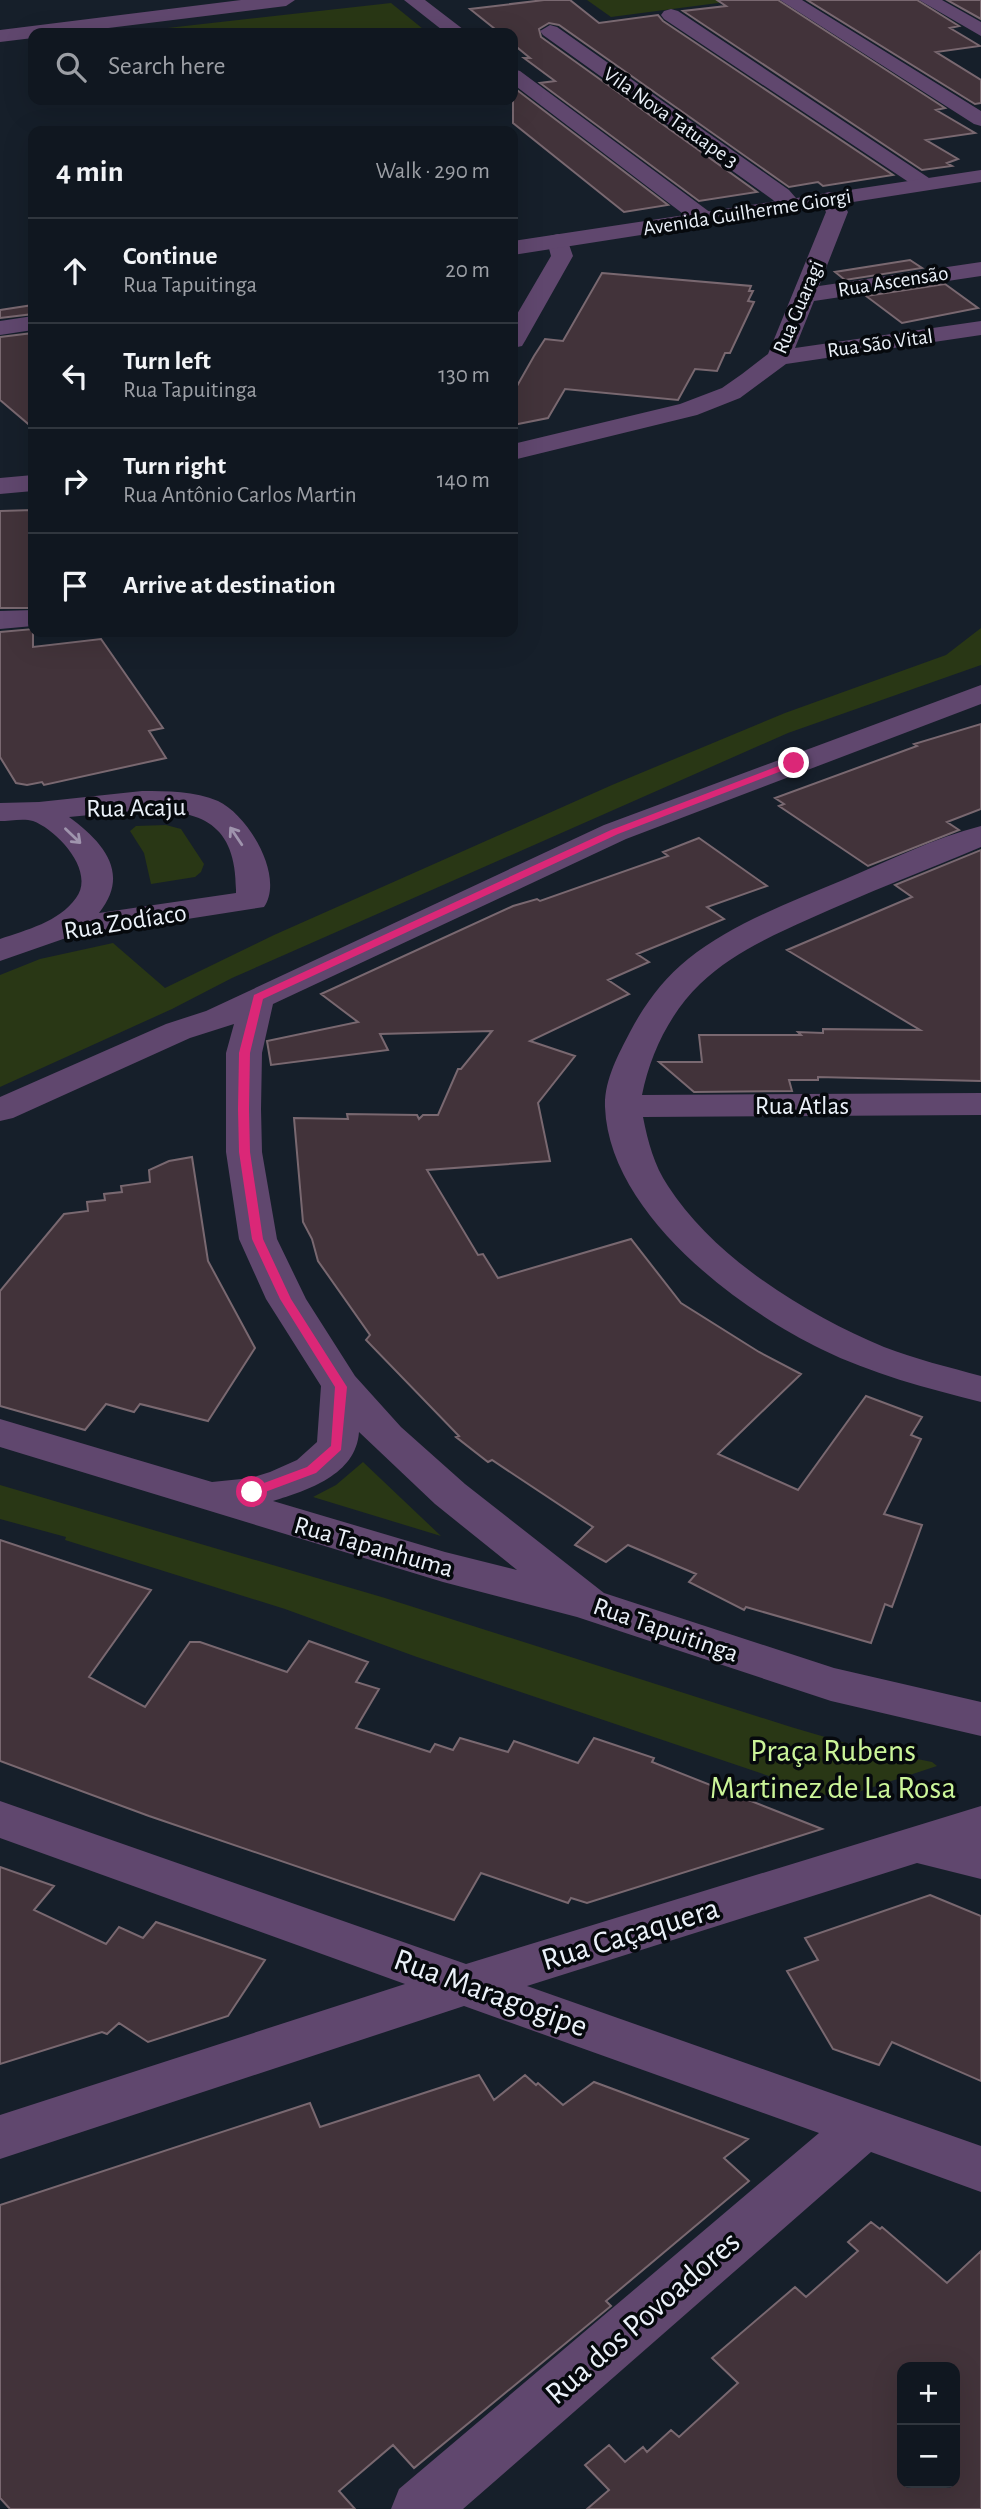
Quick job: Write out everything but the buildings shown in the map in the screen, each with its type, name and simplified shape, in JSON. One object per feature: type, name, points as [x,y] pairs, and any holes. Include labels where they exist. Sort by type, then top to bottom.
[{"type":"street","points":[[50,28],[186,6],[286,0]]},
{"type":"street","points":[[413,0],[450,28]]},
{"type":"street","points":[[789,0],[981,120]]},
{"type":"street","points":[[928,0],[981,30]]},
{"type":"street","points":[[671,15],[927,184]]},
{"type":"street","points":[[0,36],[28,31]]},
{"type":"street","name":"Vila Nova Tatuape 3","points":[[550,31],[781,195],[791,205]]},
{"type":"street","points":[[518,79],[703,218]]},
{"type":"street","name":"Avenida Guilherme Giorgi","points":[[518,247],[981,176]]},
{"type":"street","name":"Rua Guaragi","points":[[518,451],[688,410],[730,393],[779,358],[837,212],[829,199]]},
{"type":"street","points":[[518,327],[562,256],[558,241]]},
{"type":"street","name":"Rua Ascensão","points":[[805,295],[981,269]]},
{"type":"street","points":[[0,328],[28,324]]},
{"type":"street","name":"Rua São Vital","points":[[779,358],[981,328]]},
{"type":"street","name":"Rua Guaragi","points":[[518,439],[565,438]]},
{"type":"street","points":[[0,620],[28,618]]},
{"type":"street","points":[[0,1111],[178,1031],[218,1018],[615,832],[927,712],[981,694]]},
{"type":"street","name":"Rua Acaju","points":[[0,812],[137,802],[203,807],[219,816],[238,836],[250,863],[252,900]]},
{"type":"street","name":"Rua Acaju","points":[[39,811],[66,829],[84,846],[99,877],[95,894],[83,910],[59,929]]},
{"type":"street","points":[[981,836],[826,898],[754,932],[719,953],[676,988],[654,1020],[638,1051],[622,1106],[637,1160],[660,1202],[690,1238],[730,1275],[814,1330],[869,1355],[918,1373],[981,1389]]},
{"type":"street","name":"Rua Zodíaco","points":[[0,951],[59,929],[252,900]]},
{"type":"street","name":"Rua Tapuitinga","points":[[258,998],[244,1053],[243,1109],[244,1152],[258,1239],[285,1299],[341,1387],[386,1437],[450,1494],[588,1604],[831,1684],[981,1719]]},
{"type":"street","name":"Rua Atlas","points":[[622,1106],[981,1104]]},
{"type":"street","points":[[207,1495],[252,1492],[312,1470],[337,1447],[341,1387]]},
{"type":"street","name":"Rua Tapanhuma","points":[[0,1433],[443,1567],[588,1604]]},
{"type":"street","name":"Rua Maragogipe","points":[[0,1819],[981,2169]]},
{"type":"street","name":"Rua Caçaquera","points":[[0,2137],[468,1984],[981,1824]]},
{"type":"street","points":[[917,1844],[981,1860]]},
{"type":"street","name":"Rua dos Povoadores","points":[[419,2509],[864,2126]]},
{"type":"green space","points":[[587,0],[741,0],[611,17]]},
{"type":"green space","points":[[391,3],[422,28],[168,28]]},
{"type":"green space","points":[[981,628],[981,665],[788,733],[232,978],[172,1009],[0,1087],[0,975],[40,959],[113,943],[165,988],[274,935],[612,785],[785,713],[946,655]]},
{"type":"green space","points":[[166,825],[181,829],[204,864],[195,877],[151,884],[144,853],[130,831],[136,826]]},
{"type":"green space","points":[[363,1462],[441,1536],[313,1497],[336,1485]]},
{"type":"green space","name":"Praça Rubens Martinez de La Rosa","points":[[0,1485],[385,1598],[791,1727],[859,1747],[932,1762],[937,1766],[837,1799],[417,1657],[285,1609],[65,1540],[66,1537],[0,1519]]},
{"type":"route","points":[[252,1492],[312,1470],[337,1447],[341,1387],[285,1299],[258,1239],[250,1202],[244,1152],[244,1053],[258,998],[615,832],[794,763]]}]
